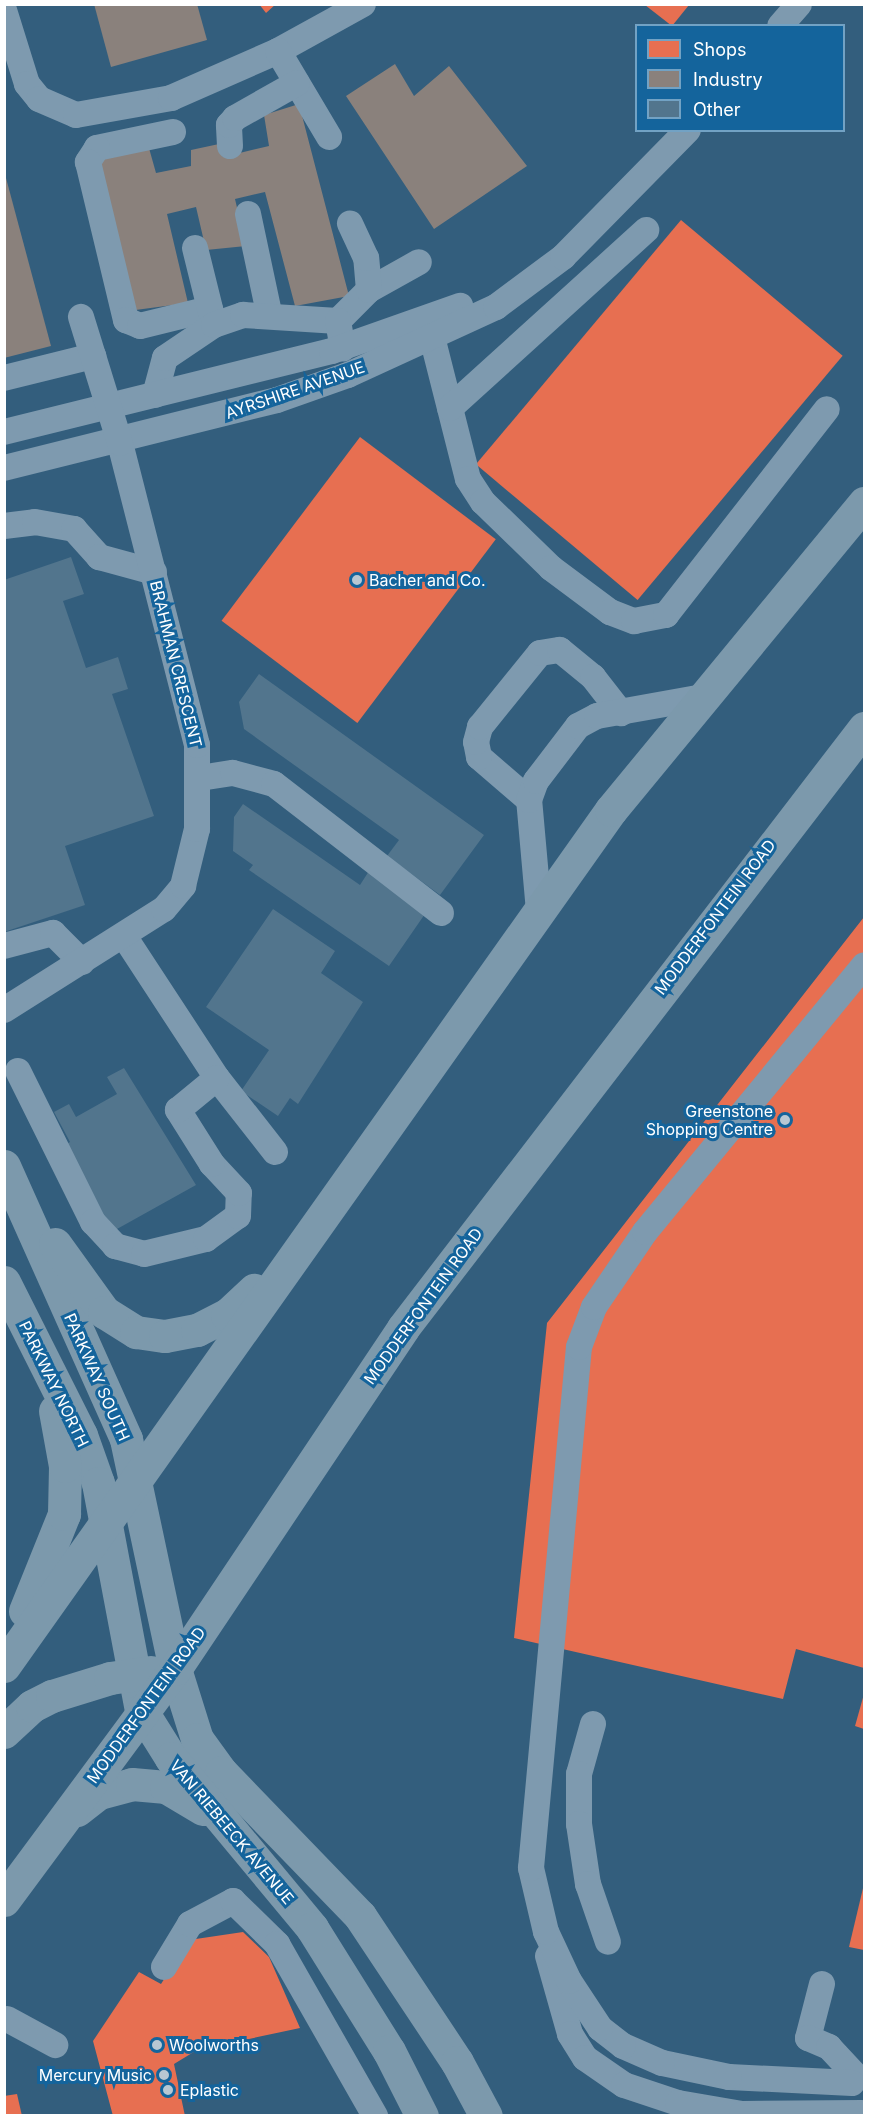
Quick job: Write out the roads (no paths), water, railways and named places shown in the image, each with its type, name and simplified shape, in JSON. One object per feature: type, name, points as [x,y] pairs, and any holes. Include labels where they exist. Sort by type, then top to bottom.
[{"type":"main road","points":[[4,1666],[611,810],[864,503]]},
{"type":"main road","name":"MODDERFONTEIN ROAD","points":[[4,1900],[141,1710],[175,1669],[403,1328],[864,728]]},
{"type":"main road","points":[[8,1172],[104,1312],[136,1332],[171,1336],[208,1326],[244,1300],[374,1143]]},
{"type":"main road","name":"PARKWAY SOUTH","points":[[8,1172],[118,1419],[136,1477],[175,1669]]},
{"type":"main road","name":"PARKWAY NORTH","points":[[4,1282],[48,1374],[81,1435],[98,1484],[104,1524]]},
{"type":"main road","points":[[4,1660],[64,1514],[65,1466],[48,1374]]},
{"type":"main road","name":"VAN RIEBEECK AVENUE","points":[[104,1524],[131,1675],[141,1710],[171,1758],[312,1928],[389,2051],[422,2115]]},
{"type":"main road","points":[[4,1732],[32,1706],[52,1696],[131,1675],[175,1669]]},
{"type":"main road","name":"VAN RIEBEECK AVENUE","points":[[175,1669],[197,1739],[210,1759],[360,1916],[457,2062],[486,2115]]},
{"type":"main road","points":[[61,1823],[99,1792],[132,1784],[185,1795],[229,1827]]},
{"type":"street","points":[[4,10],[27,84],[39,99],[76,115],[171,98],[279,51],[363,4]]},
{"type":"street","points":[[782,24],[799,4]]},
{"type":"street","points":[[279,51],[329,137]]},
{"type":"street","points":[[230,146],[229,125],[235,118],[297,83]]},
{"type":"street","points":[[173,132],[97,148],[87,162],[126,320],[140,326],[269,313],[338,321]]},
{"type":"street","name":"AYRSHIRE AVENUE","points":[[4,468],[120,443],[287,396],[432,337],[496,307],[563,257],[686,132]]},
{"type":"street","points":[[248,214],[269,313]]},
{"type":"street","points":[[351,224],[366,258],[369,290]]},
{"type":"street","points":[[450,408],[646,230]]},
{"type":"street","points":[[195,248],[212,317]]},
{"type":"street","name":"AYRSHIRE AVENUE","points":[[4,432],[343,349],[486,296],[563,257]]},
{"type":"street","points":[[338,321],[369,290],[419,262]]},
{"type":"street","name":"BRAHMAN CRESCENT","points":[[4,1010],[164,909],[183,886],[197,830],[200,778],[197,746],[120,443],[81,317]]},
{"type":"street","points":[[155,395],[165,358],[212,317]]},
{"type":"street","points":[[338,321],[343,349]]},
{"type":"street","points":[[432,337],[468,479],[483,502],[551,568],[610,612],[634,621],[666,615],[827,409]]},
{"type":"street","points":[[4,378],[93,356]]},
{"type":"street","points":[[4,526],[35,522],[74,530],[99,557],[154,572]]},
{"type":"street","points":[[529,800],[479,758],[476,742],[480,727],[540,653],[560,650],[593,677],[621,713]]},
{"type":"street","points":[[539,910],[529,800],[578,726],[621,713],[704,697]]},
{"type":"street","points":[[200,778],[233,773],[274,784],[441,913]]},
{"type":"street","points":[[4,946],[53,933],[82,962]]},
{"type":"street","points":[[124,936],[217,1078],[275,1152]]},
{"type":"street","points":[[863,2114],[742,2114],[678,2103],[624,2085],[585,2058],[570,2034],[548,1966],[546,1932],[531,1868],[579,1347],[594,1307],[645,1232],[864,965]]},
{"type":"street","points":[[18,1071],[93,1222],[115,1246],[144,1254],[206,1239],[238,1216],[239,1193],[212,1164],[178,1110],[217,1078]]},
{"type":"street","points":[[593,1724],[579,1774],[579,1824],[588,1884],[608,1942]]},
{"type":"street","points":[[164,1967],[190,1924],[233,1901],[277,1944],[375,2115]]},
{"type":"street","points":[[546,1932],[584,2008],[622,2046],[662,2063],[729,2077],[860,2072]]},
{"type":"street","points":[[822,1984],[808,2038],[829,2047],[860,2072]]},
{"type":"street","points":[[7,2019],[55,2045]]},
{"type":"street","points":[[860,2072],[852,2100],[863,2114]]},
{"type":"place","name":"Bacher and Co.","points":[[357,580]]},
{"type":"place","name":"Greenstone Shopping Centre","points":[[785,1120]]},
{"type":"place","name":"Woolworths","points":[[157,2045]]},
{"type":"place","name":"Mercury Music","points":[[164,2075]]},
{"type":"place","name":"Eplastic","points":[[168,2090]]}]
